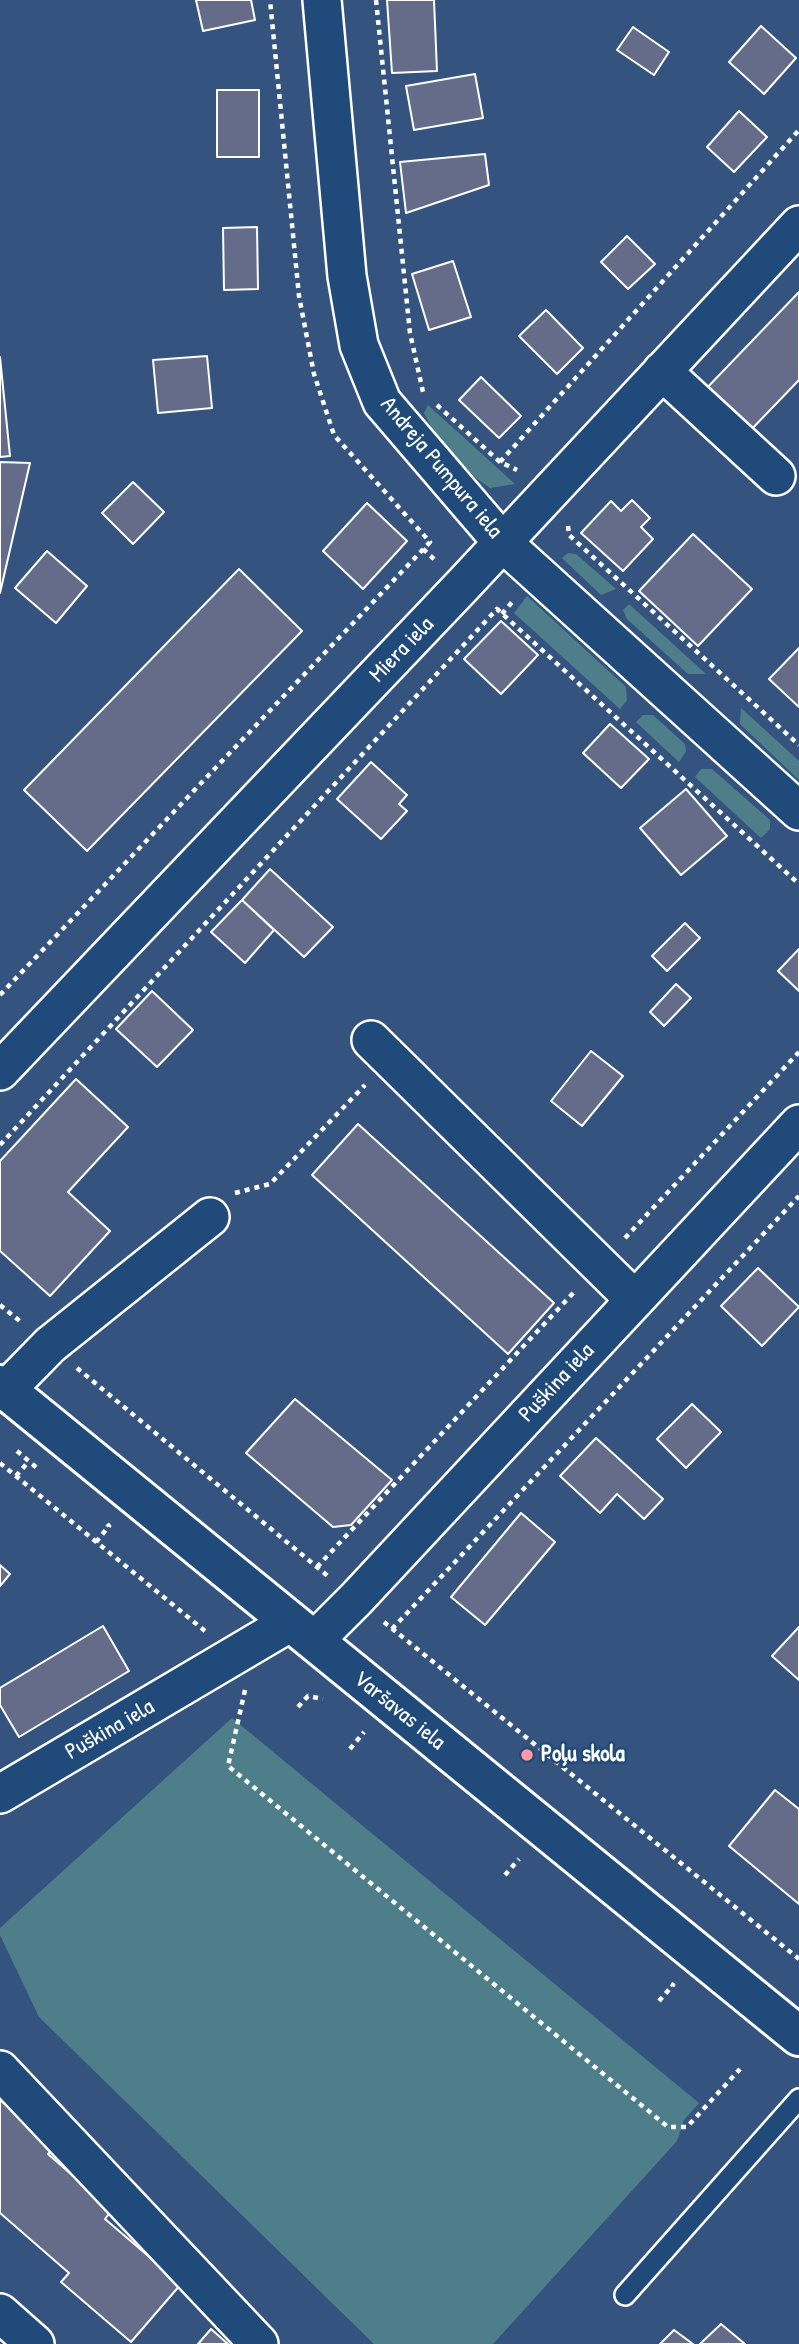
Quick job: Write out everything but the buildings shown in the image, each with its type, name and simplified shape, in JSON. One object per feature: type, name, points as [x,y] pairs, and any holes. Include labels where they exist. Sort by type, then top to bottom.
[{"type":"street","name":"Andreja Pumpura iela","points":[[322,0],[347,276],[359,345],[382,402],[502,542],[799,811]]},
{"type":"street","name":"Miera iela","points":[[0,1071],[799,225]]},
{"type":"street","points":[[662,371],[776,476]]},
{"type":"street","points":[[371,1040],[635,1300]]},
{"type":"street","name":"Puškina iela","points":[[0,1794],[302,1632],[356,1599],[799,1124]]},
{"type":"street","points":[[3,1387],[50,1345],[209,1217]]},
{"type":"street","name":"Varšavas iela","points":[[3,1387],[799,2036]]},
{"type":"street","points":[[0,2070],[259,2344]]},
{"type":"street","points":[[0,2313],[35,2344]]},
{"type":"lane","points":[[625,2295],[799,2099]]},
{"type":"path","points":[[376,0],[410,333],[424,393]]},
{"type":"path","points":[[500,463],[799,131]]},
{"type":"path","points":[[433,402],[500,463],[517,470]]},
{"type":"path","points":[[563,543],[569,535],[799,745]]},
{"type":"path","points":[[423,549],[443,567]]},
{"type":"path","points":[[0,1145],[497,609],[799,884]]},
{"type":"path","points":[[0,995],[318,659]]},
{"type":"path","points":[[0,1305],[317,1567],[799,1052]]},
{"type":"path","points":[[209,1217],[230,1194],[270,1184],[371,1080]]},
{"type":"path","points":[[799,1196],[392,1629],[799,1959]]},
{"type":"path","points":[[16,1476],[29,1461]]},
{"type":"path","points":[[0,1463],[209,1634]]},
{"type":"path","points":[[96,1542],[109,1526]]},
{"type":"path","points":[[247,1681],[228,1766],[668,2127],[687,2127],[740,2069]]},
{"type":"path","points":[[350,1749],[363,1732]]},
{"type":"path","points":[[505,1875],[519,1859]]},
{"type":"path","points":[[659,2001],[669,1989]]},
{"type":"green space","points":[[428,405],[515,484],[490,488],[476,478],[437,438],[424,413]]},
{"type":"green space","points":[[568,553],[576,554],[616,589],[601,595],[562,558]]},
{"type":"green space","points":[[527,596],[626,687],[627,700],[620,709],[514,613]]},
{"type":"green space","points":[[629,604],[706,674],[688,674],[627,619],[623,610]]},
{"type":"green space","points":[[741,708],[799,761],[799,780],[740,724]]},
{"type":"green space","points":[[643,715],[653,715],[685,744],[686,751],[679,762],[636,722]]},
{"type":"green space","points":[[701,769],[712,769],[770,820],[770,829],[761,838],[695,777]]},
{"type":"green space","points":[[232,1718],[699,2103],[684,2120],[677,2141],[493,2344],[374,2344],[39,2017],[0,1935],[0,1928]]},
{"type":"place","name":"Poļu skola","points":[[527,1755]]}]
